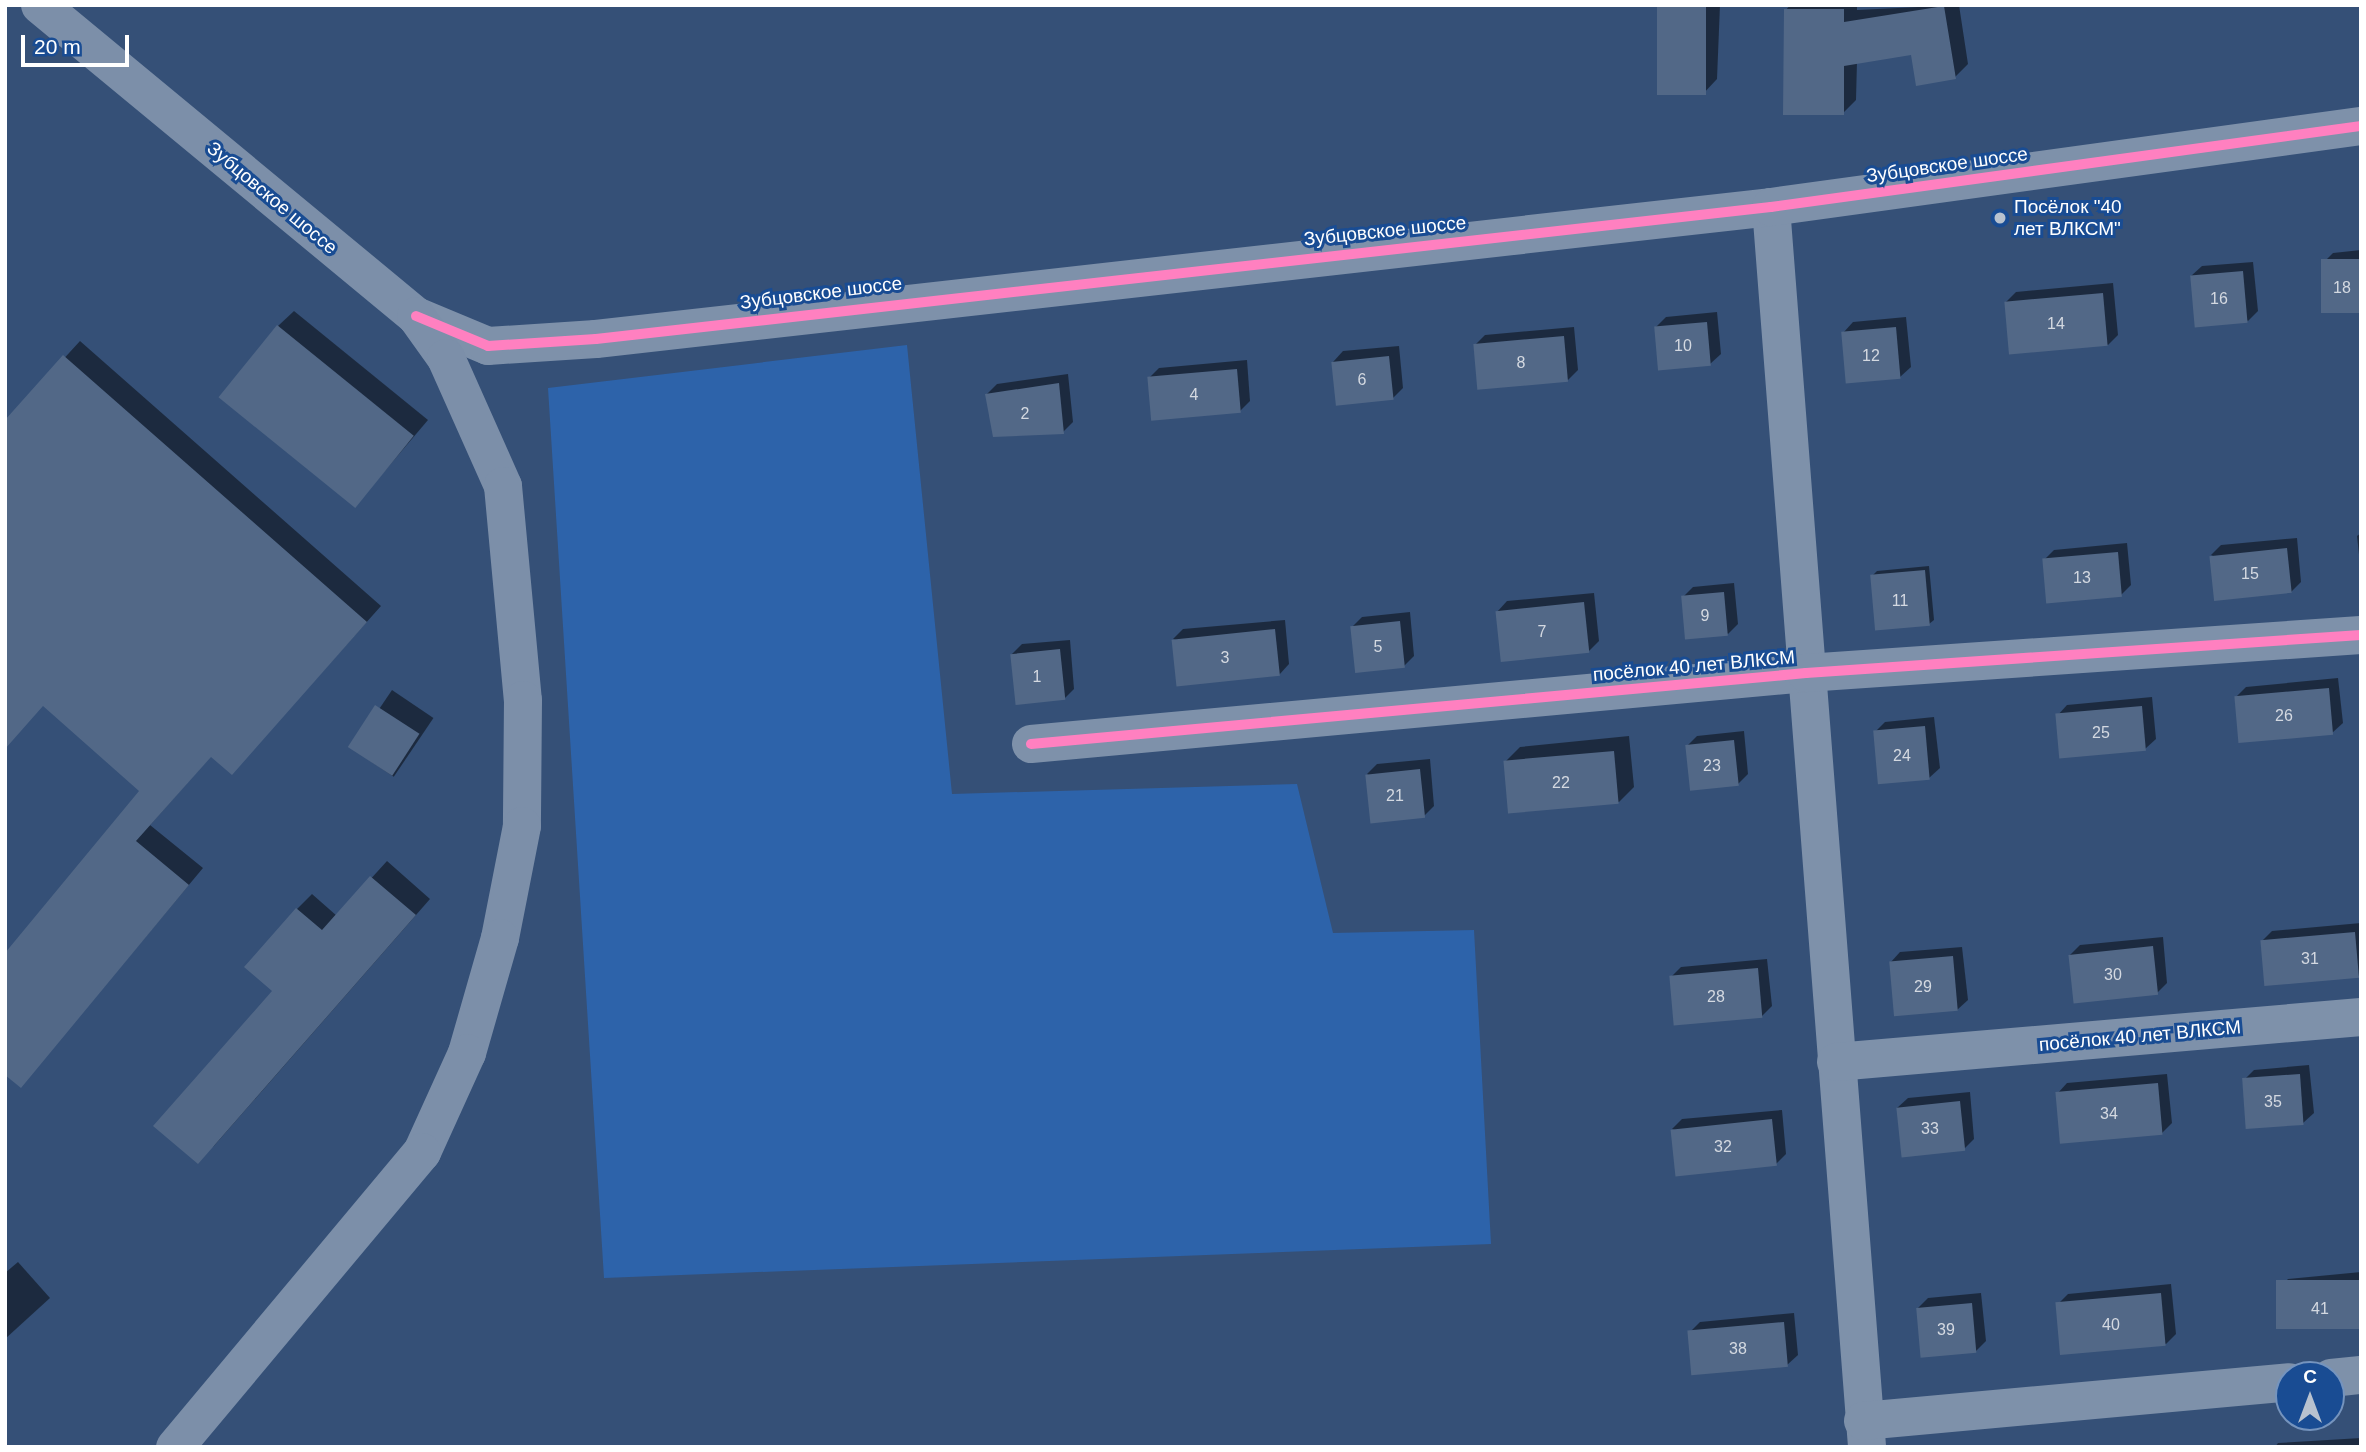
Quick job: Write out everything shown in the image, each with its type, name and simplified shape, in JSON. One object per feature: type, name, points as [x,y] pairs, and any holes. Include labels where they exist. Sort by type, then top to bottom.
[{"type":"main road","name":"Зубцовское шоссе","points":[[40,5],[416,316]]},
{"type":"main road","points":[[175,1447],[422,1152],[467,1053],[500,938],[522,826],[523,714],[503,486],[446,358],[416,316]]},
{"type":"street","name":"Зубцовское шоссе","points":[[416,316],[488,346],[596,339],[1039,285],[1771,207],[2361,126]]},
{"type":"street","name":"посёлок 40 лет ВЛКСМ","points":[[1771,207],[1865,1434],[2275,1384]]},
{"type":"street","name":"посёлок 40 лет ВЛКСМ","points":[[1031,744],[1807,673],[2361,635]]},
{"type":"street","name":"посёлок 40 лет ВЛКСМ","points":[[1836,1062],[2361,1017]]},
{"type":"shaded area","points":[[907,345],[952,794],[1297,784],[1333,933],[1474,930],[1491,1244],[604,1278],[548,388]]},
{"type":"building","points":[[1657,5],[1706,5],[1706,95],[1657,95]]},
{"type":"building","points":[[1944,6],[1956,79],[1916,86],[1911,55],[1844,66],[1844,115],[1783,115],[1784,9],[1844,9],[1844,22]]},
{"type":"building","points":[[2321,259],[2361,259],[2361,313],[2321,313]]},
{"type":"building","points":[[2243,271],[2248,323],[2195,327],[2190,276]]},
{"type":"building","points":[[2103,293],[2108,346],[2009,354],[2004,302]]},
{"type":"building","points":[[1707,322],[1711,366],[1658,370],[1654,327]]},
{"type":"building","points":[[277,325],[414,436],[355,508],[218,397]]},
{"type":"building","points":[[1896,327],[1901,379],[1846,384],[1841,332]]},
{"type":"building","points":[[1564,336],[1568,382],[1477,390],[1473,344]]},
{"type":"building","points":[[63,355],[367,622],[232,775],[211,757],[136,841],[189,885],[21,1088],[5,1075],[5,953],[139,791],[43,706],[5,749],[5,420]]},
{"type":"building","points":[[1389,356],[1394,400],[1336,406],[1331,362]]},
{"type":"building","points":[[1237,369],[1241,413],[1151,421],[1147,377]]},
{"type":"building","points":[[1059,383],[1064,434],[993,437],[985,394]]},
{"type":"building","points":[[2287,548],[2292,593],[2214,601],[2209,556]]},
{"type":"building","points":[[2118,552],[2122,597],[2046,603],[2042,559]]},
{"type":"building","points":[[1925,570],[1930,626],[1875,631],[1870,575]]},
{"type":"building","points":[[1724,592],[1728,636],[1685,640],[1681,596]]},
{"type":"building","points":[[1584,602],[1589,653],[1501,662],[1495,611]]},
{"type":"building","points":[[1400,621],[1405,668],[1355,673],[1350,626]]},
{"type":"building","points":[[1275,629],[1280,676],[1176,687],[1172,640]]},
{"type":"building","points":[[1060,649],[1065,700],[1016,705],[1010,654]]},
{"type":"building","points":[[2329,688],[2333,735],[2238,743],[2234,696]]},
{"type":"building","points":[[375,705],[419,734],[392,776],[348,747]]},
{"type":"building","points":[[2142,706],[2146,751],[2059,758],[2055,714]]},
{"type":"building","points":[[1925,726],[1930,780],[1878,784],[1873,731]]},
{"type":"building","points":[[1734,740],[1739,786],[1690,791],[1685,745]]},
{"type":"building","points":[[1614,751],[1619,804],[1508,813],[1503,761]]},
{"type":"building","points":[[1420,769],[1425,818],[1370,823],[1365,775]]},
{"type":"building","points":[[370,876],[416,915],[198,1164],[153,1126],[272,991],[244,967],[296,908],[322,930]]},
{"type":"building","points":[[2355,932],[2359,978],[2264,986],[2260,940]]},
{"type":"building","points":[[2153,946],[2158,995],[2074,1004],[2068,955]]},
{"type":"building","points":[[1953,956],[1958,1011],[1894,1016],[1889,962]]},
{"type":"building","points":[[1758,968],[1762,1018],[1674,1026],[1669,976]]},
{"type":"building","points":[[2300,1074],[2304,1125],[2246,1129],[2242,1078]]},
{"type":"building","points":[[2158,1083],[2163,1135],[2060,1144],[2055,1092]]},
{"type":"building","points":[[1960,1101],[1965,1151],[1902,1157],[1896,1108]]},
{"type":"building","points":[[1772,1119],[1777,1166],[1675,1176],[1671,1130]]},
{"type":"building","points":[[2276,1280],[2361,1280],[2361,1329],[2276,1329]]},
{"type":"building","points":[[2161,1293],[2166,1346],[2060,1355],[2055,1302]]},
{"type":"building","points":[[1972,1303],[1976,1353],[1921,1358],[1916,1308]]},
{"type":"building","points":[[1784,1322],[1788,1367],[1691,1375],[1687,1330]]},
{"type":"cycle path","points":[[416,316],[488,346],[596,339],[1771,207],[2361,126]]},
{"type":"cycle path","points":[[1031,744],[1806,673],[2361,635]]},
{"type":"place","name":"Посёлок \"40 лет ВЛКСМ\"","points":[[2000,218]]}]
